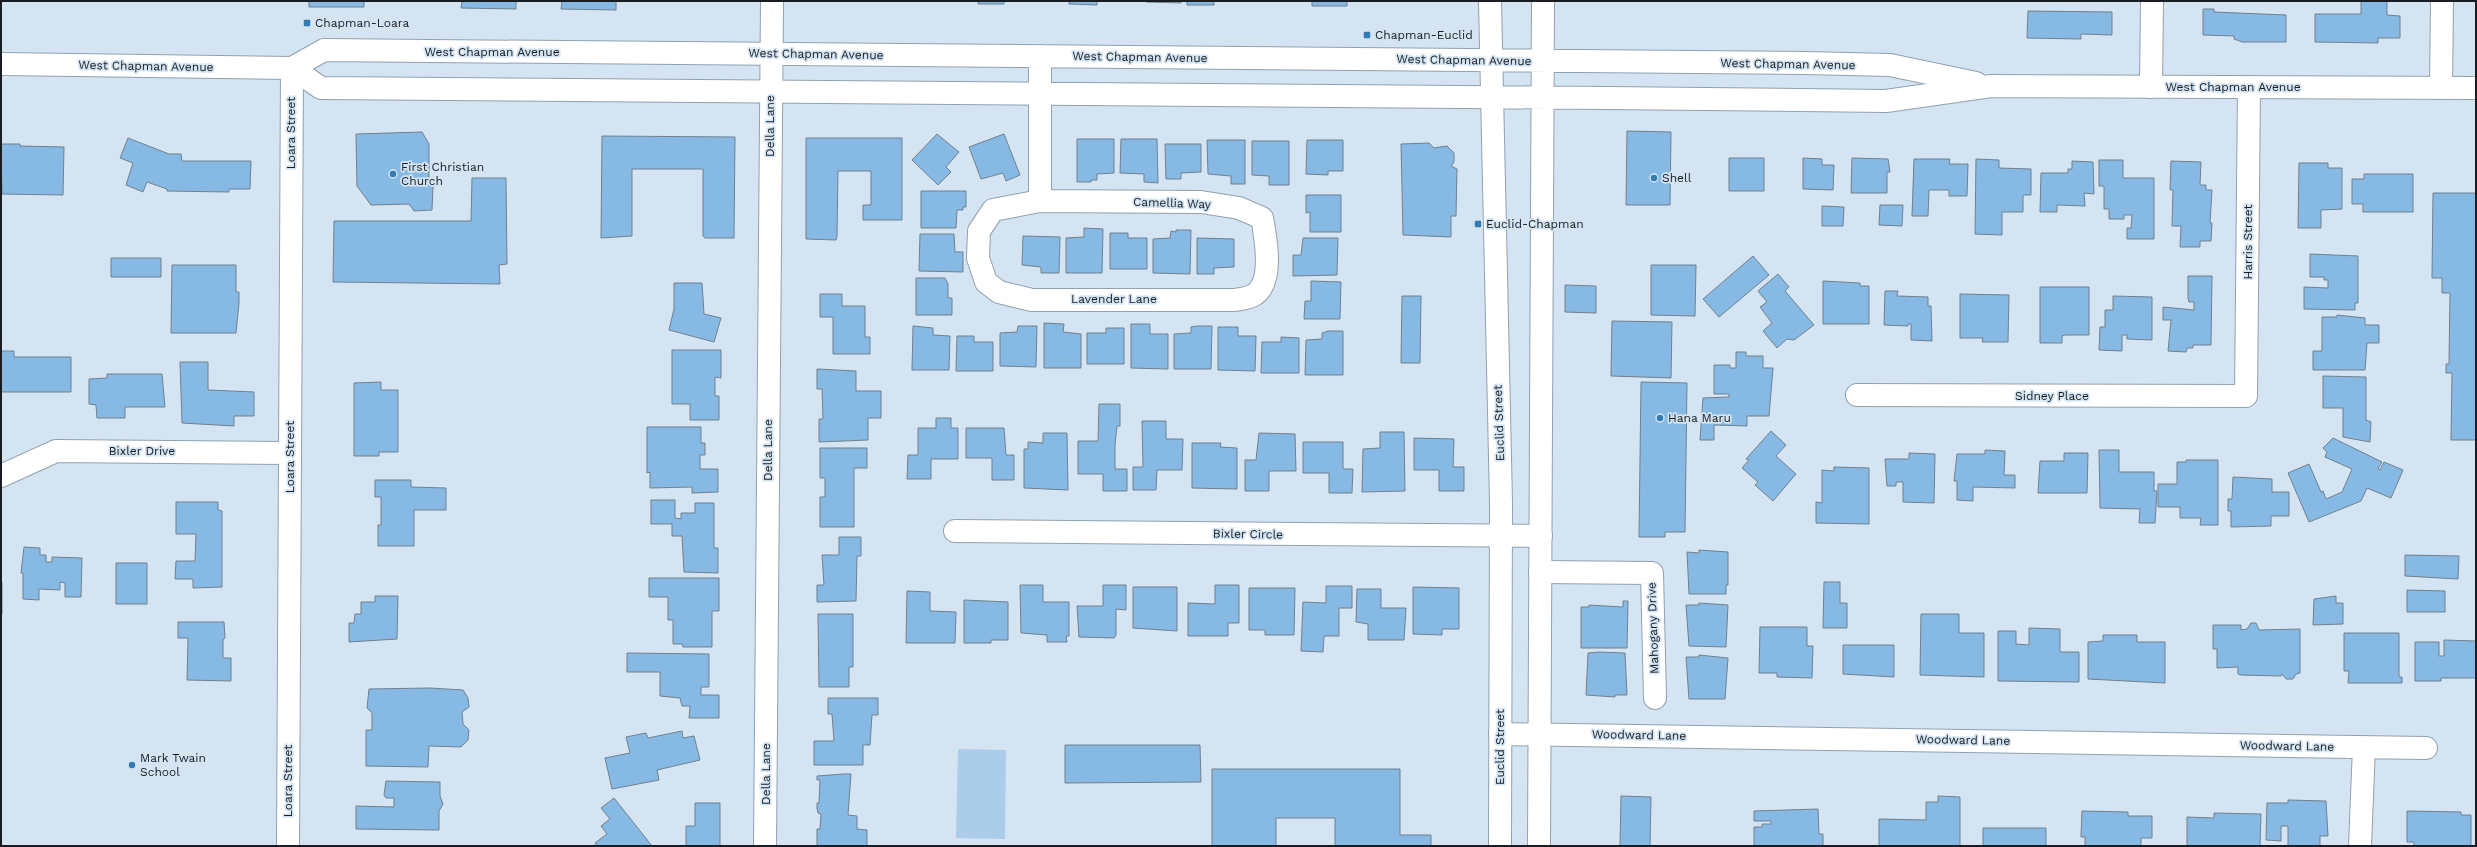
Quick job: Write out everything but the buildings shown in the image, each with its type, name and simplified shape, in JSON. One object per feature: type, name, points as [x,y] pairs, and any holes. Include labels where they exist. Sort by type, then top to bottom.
[{"type":"main road","name":"Della Lane","points":[[765,846],[770,54],[772,1]]},
{"type":"main road","name":"Euclid Street","points":[[1490,1],[1501,536],[1500,846]]},
{"type":"main road","points":[[1540,846],[1543,1]]},
{"type":"main road","points":[[2151,87],[2152,1]]},
{"type":"main road","points":[[2441,88],[2442,1]]},
{"type":"main road","name":"West Chapman Avenue","points":[[1,64],[292,68],[324,50],[1543,61],[1890,66],[1991,86]]},
{"type":"main road","points":[[1040,56],[1040,201]]},
{"type":"main road","name":"West Chapman Avenue","points":[[292,68],[321,88],[1886,101],[1991,86],[2476,88]]},
{"type":"main road","name":"Loara Street","points":[[288,846],[292,68]]},
{"type":"main road","name":"Harris Street","points":[[2246,396],[2249,87]]},
{"type":"main road","name":"Camellia Way","points":[[978,258],[979,230],[993,210],[1040,201],[1201,202],[1239,208],[1262,218],[1267,244],[1265,281]]},
{"type":"main road","name":"Lavender Lane","points":[[978,258],[986,282],[999,292],[1032,300],[1236,300],[1254,295],[1265,281]]},
{"type":"main road","name":"Sidney Place","points":[[1857,395],[2246,396]]},
{"type":"main road","name":"Bixler Drive","points":[[1,476],[56,451],[290,452]]},
{"type":"main road","name":"Bixler Circle","points":[[955,531],[1541,536]]},
{"type":"main road","name":"Mahogany Drive","points":[[1540,572],[1652,573],[1656,698]]},
{"type":"main road","name":"Woodward Lane","points":[[1500,734],[1540,733],[2426,748]]},
{"type":"main road","points":[[2360,846],[2364,747]]},
{"type":"shaded area","points":[[958,749],[1006,750],[1005,839],[956,838]]},
{"type":"place","name":"Chapman-Loara","points":[[307,23]]},
{"type":"place","name":"Chapman-Euclid","points":[[1367,35]]},
{"type":"place","name":"First Christian Church","points":[[393,174]]},
{"type":"place","name":"Shell","points":[[1654,178]]},
{"type":"place","name":"Euclid-Chapman","points":[[1478,224]]},
{"type":"place","name":"Hana Maru","points":[[1660,418]]},
{"type":"place","name":"Mark Twain School","points":[[132,765]]}]
